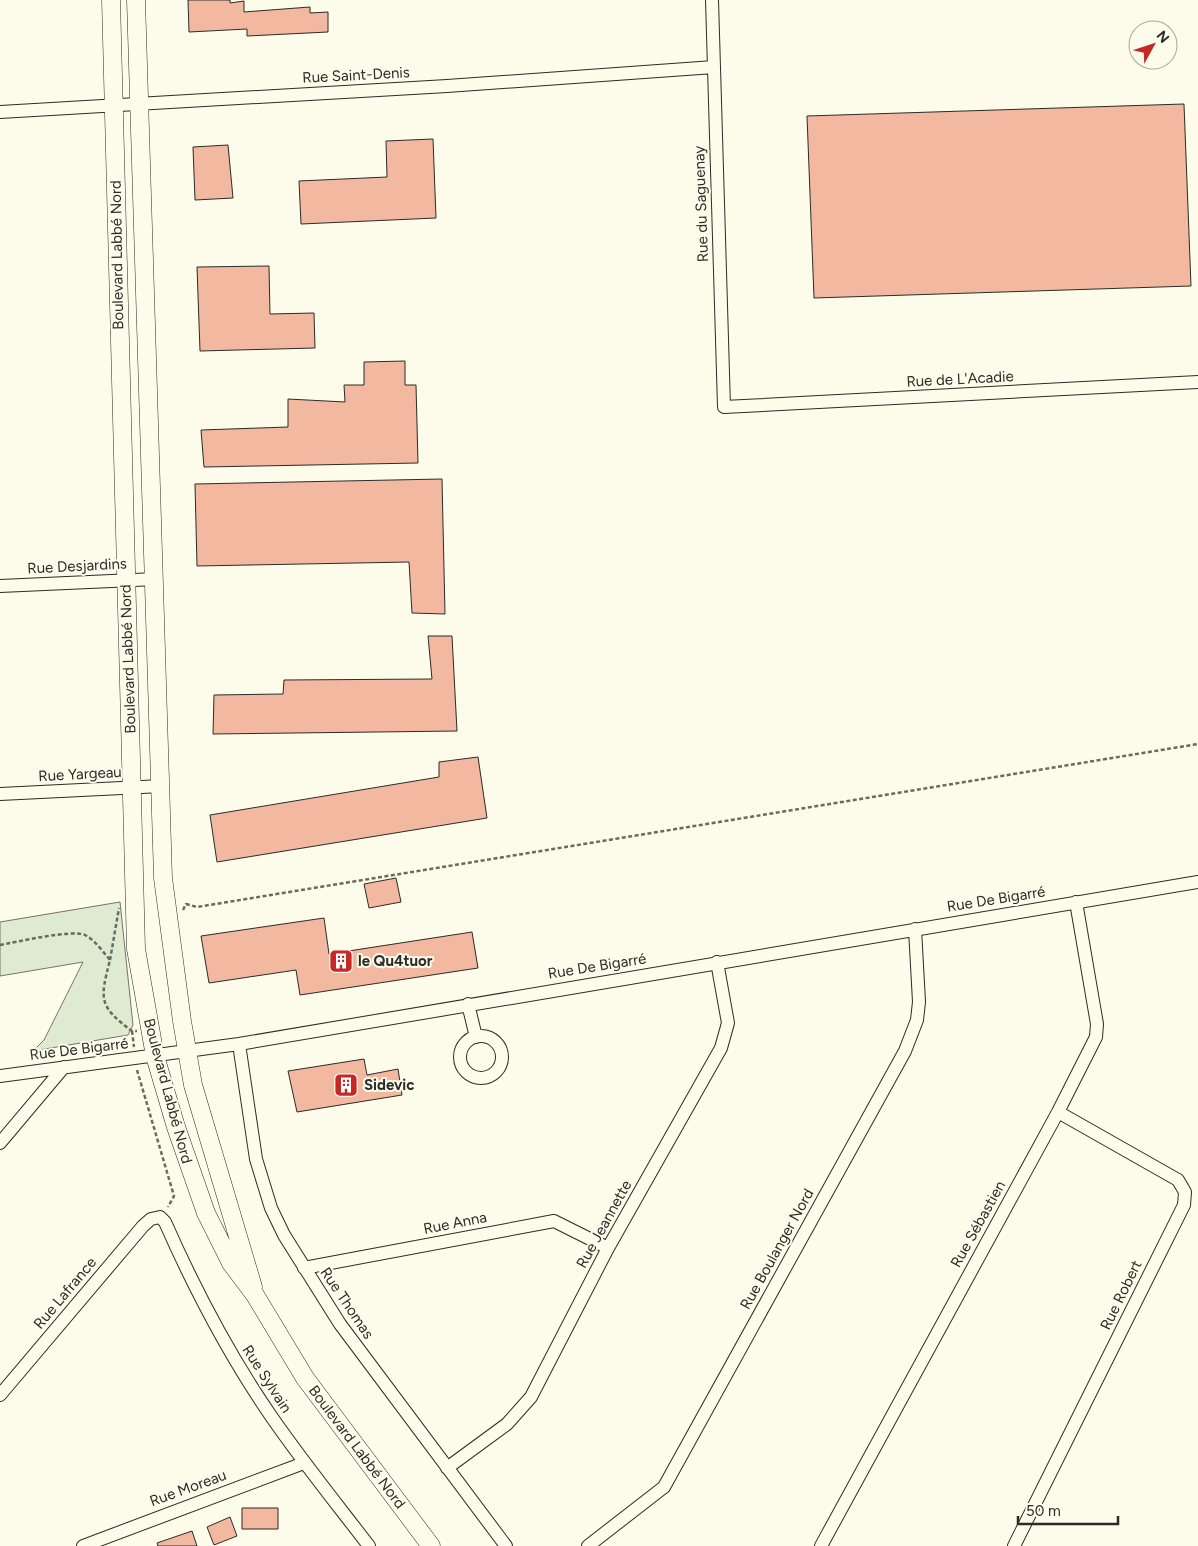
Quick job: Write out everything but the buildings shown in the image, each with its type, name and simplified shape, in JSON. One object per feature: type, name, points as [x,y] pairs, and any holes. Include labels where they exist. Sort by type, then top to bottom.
[{"type":"main road","name":"Boulevard Labbé Nord","points":[[111,0],[136,949],[155,1056],[189,1170],[206,1213],[231,1263],[255,1295],[305,1378],[431,1546]]},
{"type":"main road","name":"Boulevard Labbé Nord","points":[[136,0],[138,103],[156,578],[158,745],[162,786],[163,878],[187,1050],[202,1120],[246,1256],[255,1295]]},
{"type":"street","name":"Rue du Saguenay","points":[[712,0],[724,407]]},
{"type":"street","name":"Rue Saint-Denis","points":[[0,112],[447,86],[714,68]]},
{"type":"street","name":"Rue de L'Acadie","points":[[724,407],[1198,382]]},
{"type":"street","name":"Rue Desjardins","points":[[0,586],[156,578]]},
{"type":"street","name":"Rue Yargeau","points":[[0,794],[162,786]]},
{"type":"street","name":"Rue De Bigarré","points":[[0,1076],[239,1044],[1198,882]]},
{"type":"street","name":"Rue Sébastien","points":[[821,1546],[1058,1112],[1096,1037],[1097,1024],[1076,902]]},
{"type":"street","name":"Rue Boulanger Nord","points":[[588,1546],[664,1487],[905,1051],[916,1020],[919,1002],[915,929]]},
{"type":"street","name":"Rue Jeannette","points":[[447,1468],[507,1424],[531,1398],[608,1248],[721,1048],[728,1023],[718,962]]},
{"type":"street","points":[[468,1004],[476,1037]]},
{"type":"street","name":"Rue Thomas","points":[[239,1044],[256,1160],[271,1208],[284,1236],[340,1324],[506,1546]]},
{"type":"street","points":[[0,1143],[64,1067]]},
{"type":"street","name":"Rue Robert","points":[[1014,1546],[1184,1205],[1185,1192],[1178,1180],[1058,1112]]},
{"type":"street","name":"Rue Lafrance","points":[[0,1395],[143,1226],[151,1219],[160,1217]]},
{"type":"street","name":"Rue Sylvain","points":[[160,1217],[165,1222],[186,1268],[227,1346],[270,1414],[304,1463],[369,1546]]},
{"type":"street","name":"Rue Anna","points":[[304,1268],[554,1221],[608,1248]]},
{"type":"street","name":"Rue Moreau","points":[[84,1546],[304,1463]]},
{"type":"path","points":[[197,907],[1198,744]]},
{"type":"path","points":[[110,960],[120,899],[134,884]]},
{"type":"path","points":[[0,945],[72,934]]},
{"type":"path","points":[[132,1031],[135,1059],[144,1100],[174,1196],[171,1204],[160,1217]]},
{"type":"green space","points":[[120,902],[133,1025],[128,1035],[33,1051],[44,1040],[83,962],[0,976],[0,922]]},
{"type":"place","name":"le Qu4tuor","points":[[341,961]]},
{"type":"place","name":"Sidevic","points":[[346,1085]]}]
